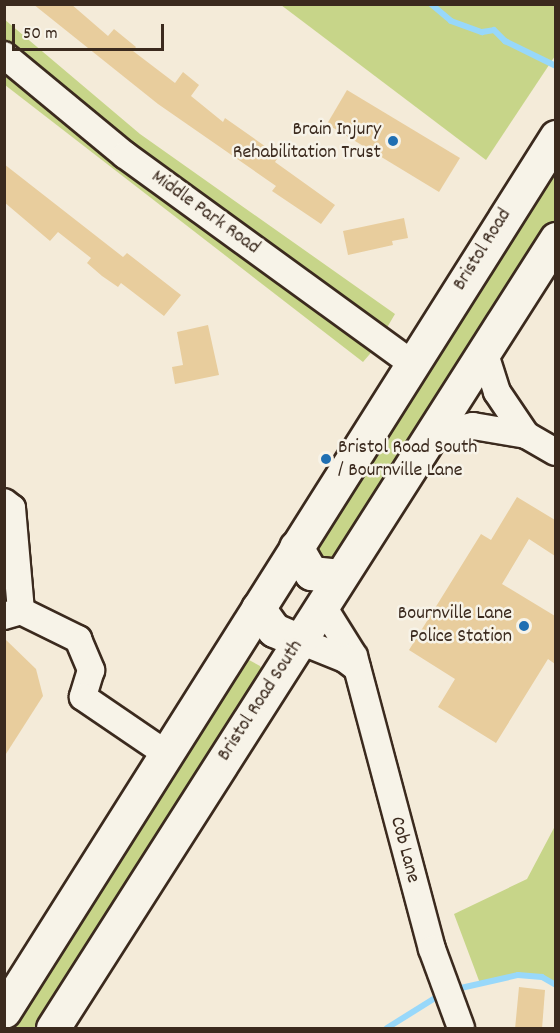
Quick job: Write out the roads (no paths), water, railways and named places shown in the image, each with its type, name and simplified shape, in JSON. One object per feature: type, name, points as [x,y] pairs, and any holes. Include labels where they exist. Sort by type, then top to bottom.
[{"type":"highway","name":"Bristol Road","points":[[411,363],[555,137]]},
{"type":"highway","points":[[477,362],[555,239]]},
{"type":"highway","name":"Bristol Road South","points":[[53,1029],[477,362]]},
{"type":"highway","points":[[4,1011],[411,363]]},
{"type":"highway","points":[[296,548],[311,573],[340,576]]},
{"type":"highway","points":[[266,595],[302,586],[322,605]]},
{"type":"highway","points":[[266,595],[274,630],[300,641]]},
{"type":"highway","points":[[233,648],[261,649],[279,673]]},
{"type":"street","name":"Middle Park Road","points":[[4,55],[125,155],[411,363]]},
{"type":"street","points":[[477,362],[526,435]]},
{"type":"street","points":[[430,436],[473,426],[526,435],[555,452]]},
{"type":"street","points":[[4,502],[12,508],[13,613],[78,639],[91,670],[83,697],[165,753]]},
{"type":"street","name":"Cob Lane","points":[[322,605],[354,656],[432,949],[461,1029]]},
{"type":"street","points":[[300,641],[345,658],[357,668]]},
{"type":"waterway","points":[[431,4],[451,21],[482,32],[494,30],[505,41],[554,65]]},
{"type":"waterway","points":[[452,990],[518,975],[542,977],[556,985]]},
{"type":"waterway","points":[[387,1028],[443,993]]},
{"type":"place","name":"Brain Injury Rehabilitation Trust","points":[[393,141]]},
{"type":"place","name":"Bristol Road South / Bournville Lane","points":[[326,459]]},
{"type":"place","name":"Bournville Lane Police Station","points":[[524,626]]}]
